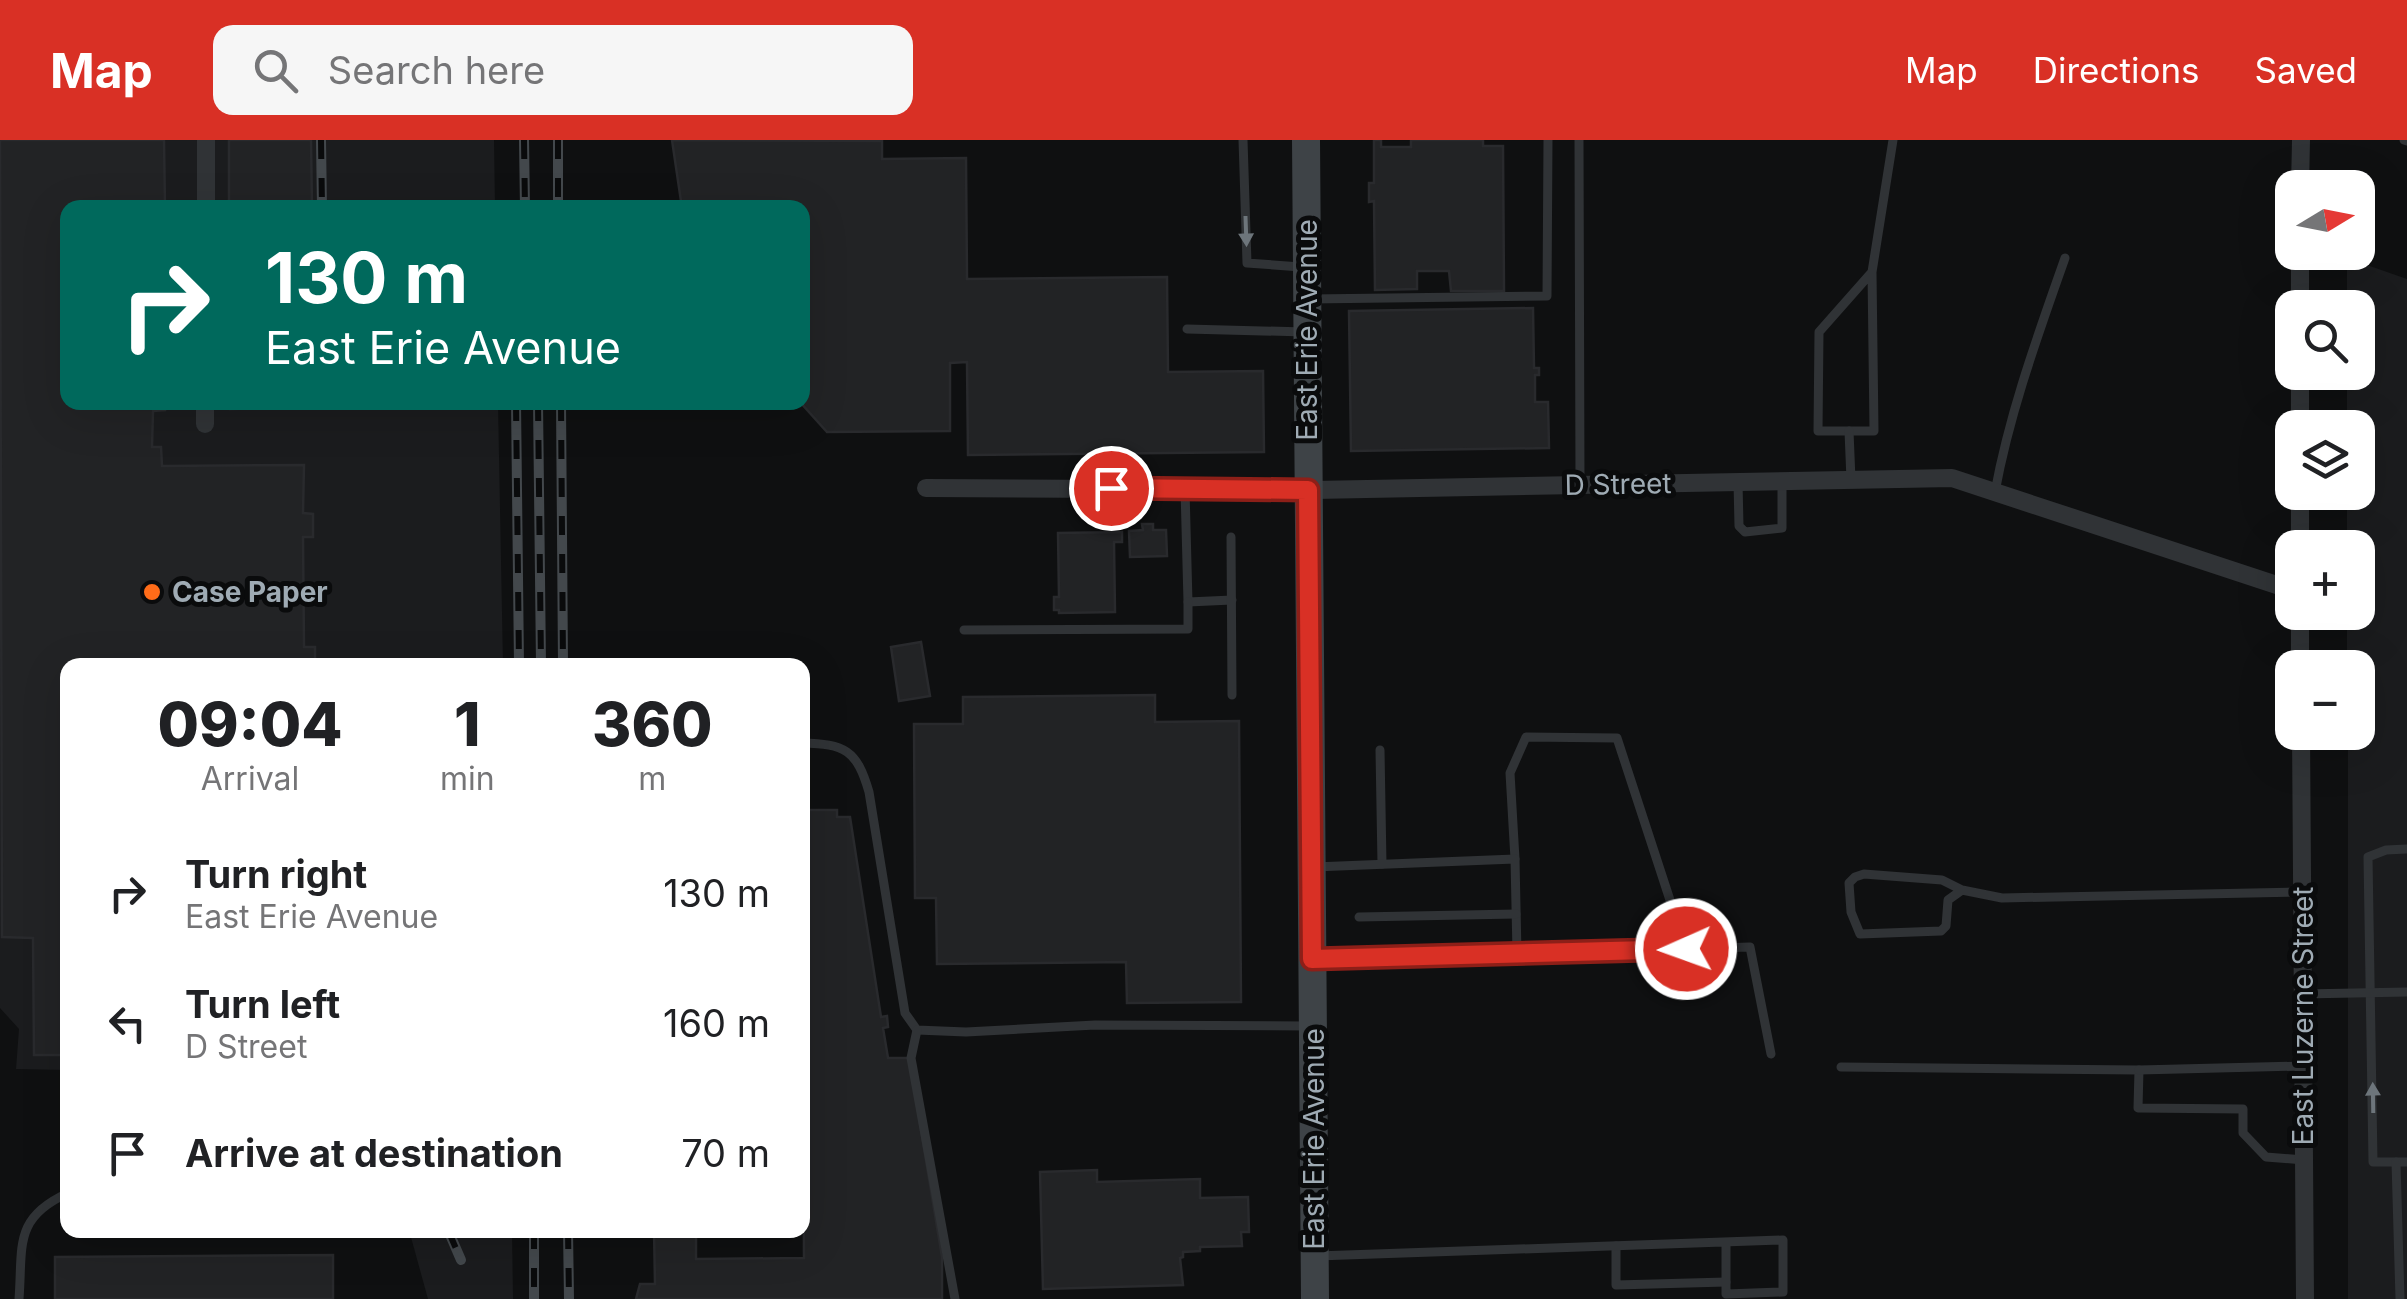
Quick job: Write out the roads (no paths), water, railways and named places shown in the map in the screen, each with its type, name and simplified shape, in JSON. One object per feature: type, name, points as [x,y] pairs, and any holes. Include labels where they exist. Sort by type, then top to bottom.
[{"type":"main road","name":"East Erie Avenue","points":[[1306,140],[1315,1299]]},
{"type":"street","points":[[206,140],[206,200]]},
{"type":"street","points":[[2300,140],[2300,170]]},
{"type":"street","points":[[205,410],[205,424]]},
{"type":"street","name":"D Street","points":[[926,488],[1308,490],[1952,478],[2275,584]]},
{"type":"street","name":"East Luzerne Street","points":[[2301,750],[2305,1299]]},
{"type":"lane","points":[[1244,140],[1247,262],[1307,267]]},
{"type":"lane","points":[[1307,300],[1548,296],[1548,140]]},
{"type":"lane","points":[[1579,140],[1580,485]]},
{"type":"lane","points":[[1872,272],[1819,332],[1818,431],[1874,431],[1872,272],[1892,140]]},
{"type":"lane","points":[[1995,492],[2031,354],[2065,258]]},
{"type":"lane","points":[[1187,329],[1307,332]]},
{"type":"lane","points":[[1850,431],[1851,480]]},
{"type":"lane","points":[[1738,482],[1740,526],[1745,532],[1782,528],[1782,481]]},
{"type":"lane","points":[[964,630],[1188,630],[1185,489]]},
{"type":"lane","points":[[1232,537],[1232,695]]},
{"type":"lane","points":[[1188,602],[1232,600]]},
{"type":"lane","points":[[1517,954],[1510,773],[1526,737],[1617,738],[1686,949]]},
{"type":"lane","points":[[810,743],[835,744],[855,757],[870,792],[905,1013],[917,1030],[911,1058],[955,1299]]},
{"type":"lane","points":[[1380,750],[1382,864]]},
{"type":"lane","points":[[2400,1299],[2402,1162],[2374,1162],[2368,857],[2386,850],[2407,850]]},
{"type":"lane","points":[[1312,867],[1515,859]]},
{"type":"lane","points":[[1962,890],[1948,900],[1946,926],[1941,932],[1860,934],[1850,912],[1849,883],[1864,874],[1942,880],[1962,890],[2002,898],[2302,892]]},
{"type":"lane","points":[[1359,917],[1516,914]]},
{"type":"lane","points":[[1312,959],[1750,947],[1771,1054]]},
{"type":"lane","points":[[2303,994],[2407,992]]},
{"type":"lane","points":[[917,1030],[966,1032],[1095,1025],[1313,1026]]},
{"type":"lane","points":[[1841,1068],[2139,1070],[2303,1066]]},
{"type":"lane","points":[[2139,1070],[2138,1108],[2243,1109],[2243,1133],[2266,1157],[2304,1160]]},
{"type":"lane","points":[[19,1299],[24,1229],[42,1204],[60,1196]]},
{"type":"lane","points":[[1315,1256],[1783,1240],[1783,1292],[1726,1294],[1726,1242]]},
{"type":"lane","points":[[1616,1246],[1616,1285],[1726,1282]]},
{"type":"railway","points":[[321,140],[322,200]]},
{"type":"railway","points":[[524,140],[525,200]]},
{"type":"railway","points":[[558,140],[558,200]]},
{"type":"railway","points":[[516,410],[519,658]]},
{"type":"railway","points":[[538,410],[541,658]]},
{"type":"railway","points":[[561,410],[563,658]]},
{"type":"railway","points":[[451,1238],[461,1260]]},
{"type":"railway","points":[[534,1238],[534,1299]]},
{"type":"railway","points":[[568,1238],[569,1299]]},
{"type":"place","name":"Case Paper","points":[[152,592]]}]
